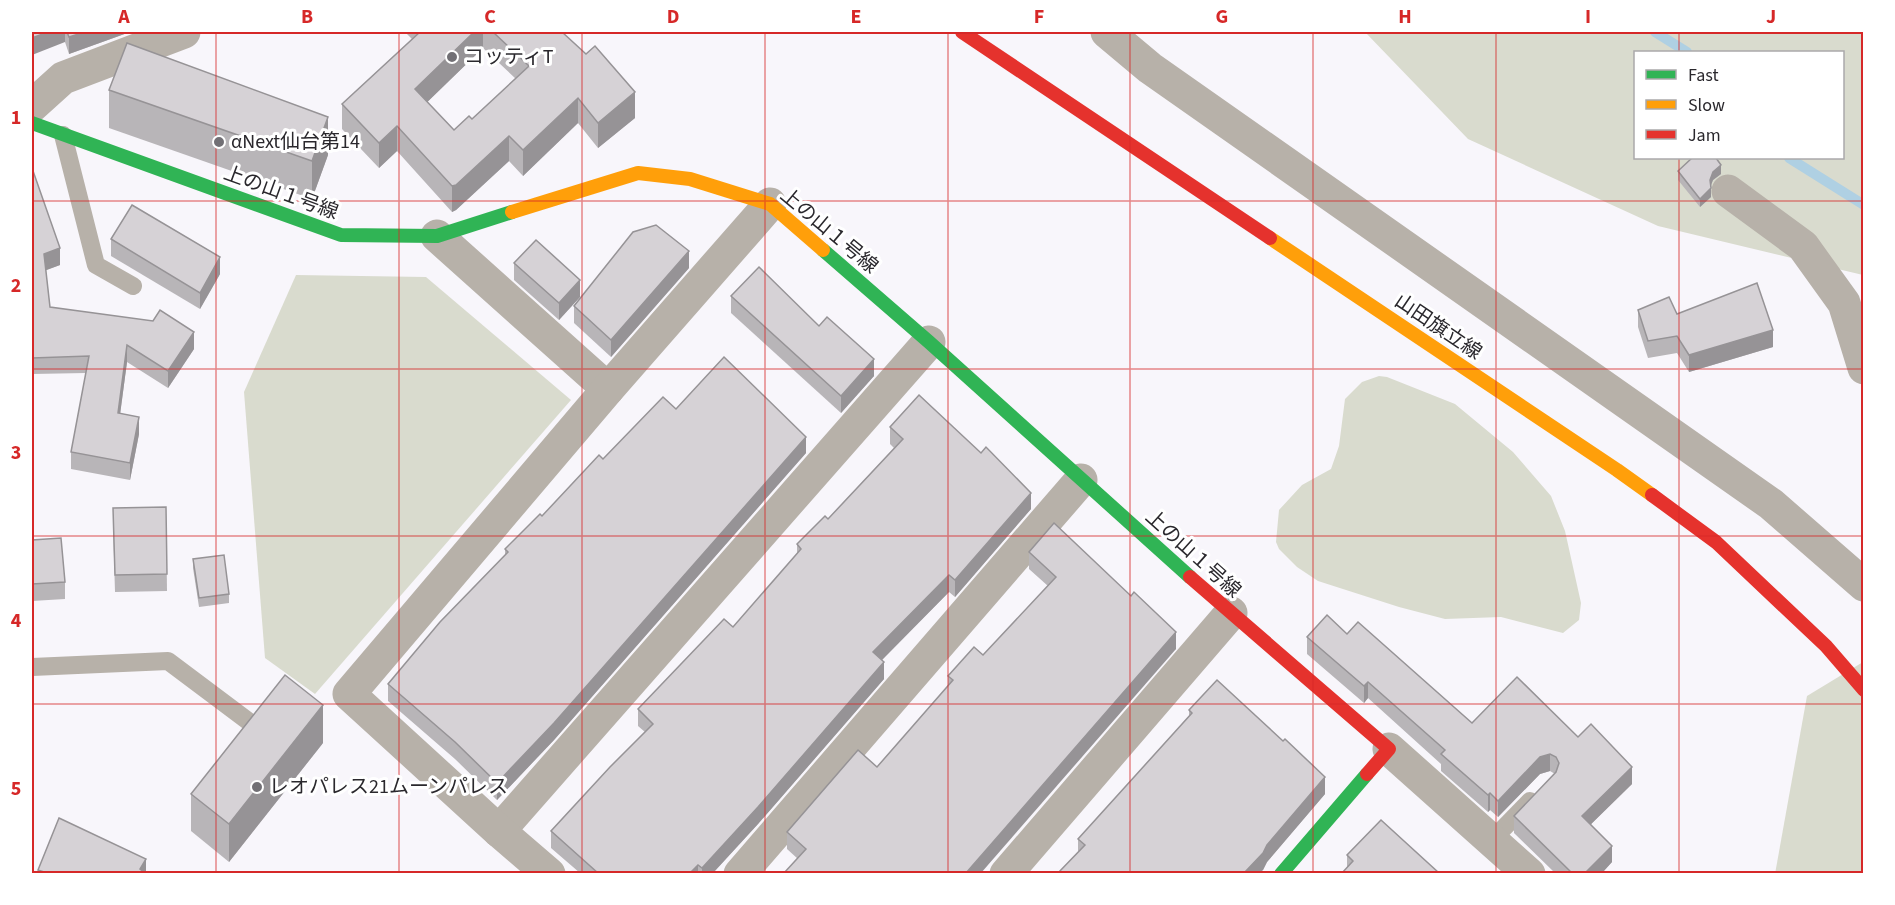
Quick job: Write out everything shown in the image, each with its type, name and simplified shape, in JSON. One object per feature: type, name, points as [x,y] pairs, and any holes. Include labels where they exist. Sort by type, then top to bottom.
[{"type":"street","points":[[32,106],[63,78],[184,32]]},
{"type":"street","name":"山田旗立線","points":[[962,32],[1617,470],[1707,535],[1826,646],[1863,690]]},
{"type":"street","points":[[1107,32],[1160,75],[1771,504],[1863,585]]},
{"type":"street","name":"上の山１号線","points":[[32,123],[341,235],[437,236],[638,173],[690,179],[770,204],[929,342],[1231,613],[1389,749]]},
{"type":"street","points":[[1728,191],[1803,246],[1844,303],[1863,368]]},
{"type":"street","points":[[549,873],[499,831],[350,694],[608,389],[770,204]]},
{"type":"street","points":[[437,236],[608,389]]},
{"type":"street","points":[[499,831],[929,342]]},
{"type":"street","points":[[740,873],[1081,480]]},
{"type":"street","points":[[1006,873],[1231,613]]},
{"type":"street","points":[[1281,873],[1389,749],[1529,873]]},
{"type":"lane","points":[[63,135],[96,265],[133,286]]},
{"type":"lane","points":[[32,667],[168,661],[248,721]]},
{"type":"lane","points":[[1492,840],[1540,791]]},
{"type":"shaded area","points":[[1365,32],[1863,32],[1863,275],[1658,226],[1468,139]]},
{"type":"shaded area","points":[[296,275],[426,277],[571,400],[315,694],[265,658],[244,392]]},
{"type":"shaded area","points":[[1379,376],[1387,377],[1455,404],[1513,452],[1551,496],[1565,531],[1581,603],[1579,620],[1563,633],[1501,617],[1445,619],[1399,607],[1318,581],[1297,567],[1279,549],[1276,542],[1279,510],[1302,485],[1331,469],[1339,446],[1345,399],[1362,382]]},
{"type":"shaded area","points":[[1863,662],[1863,873],[1775,874],[1807,696]]},
{"type":"building","points":[[32,32],[48,32],[32,38]]},
{"type":"building","points":[[67,32],[85,32],[69,37]]},
{"type":"building","points":[[420,32],[474,32],[415,89],[454,130],[469,116],[472,119],[529,66],[493,32],[562,32],[586,54],[595,46],[635,92],[598,123],[578,98],[523,150],[509,136],[456,185],[452,186],[397,126],[379,143],[342,104]]},
{"type":"building","points":[[127,43],[328,117],[312,161],[109,90]]},
{"type":"building","points":[[1691,159],[1717,159],[1721,165],[1713,172],[1710,180],[1711,188],[1700,199],[1678,171]]},
{"type":"building","points":[[32,168],[60,248],[44,254],[50,307],[153,321],[160,310],[194,332],[168,371],[127,345],[118,413],[139,417],[130,463],[71,452],[89,356],[32,358]]},
{"type":"building","points":[[132,205],[220,257],[200,293],[111,239]]},
{"type":"building","points":[[656,225],[689,251],[611,340],[574,306],[633,232]]},
{"type":"building","points":[[536,240],[580,280],[559,303],[514,263]]},
{"type":"building","points":[[759,267],[819,326],[827,317],[874,359],[841,396],[731,296]]},
{"type":"building","points":[[1757,283],[1773,330],[1689,355],[1677,336],[1648,341],[1638,310],[1669,297],[1677,314]]},
{"type":"building","points":[[724,357],[806,437],[554,723],[497,783],[455,742],[388,684],[440,622],[508,552],[505,549],[540,514],[542,516],[599,455],[603,459],[663,397],[676,409]]},
{"type":"building","points":[[919,395],[981,453],[986,447],[1031,493],[955,580],[949,575],[873,652],[884,662],[702,868],[698,865],[690,873],[598,873],[551,831],[653,724],[638,709],[724,619],[733,627],[801,549],[797,544],[825,516],[828,519],[903,439],[890,427]]},
{"type":"building","points":[[166,507],[167,574],[115,575],[113,508]]},
{"type":"building","points":[[1054,523],[1131,596],[1134,592],[1176,632],[966,873],[784,873],[806,849],[787,832],[858,750],[877,767],[953,680],[948,676],[974,647],[983,655],[1056,577],[1029,552]]},
{"type":"building","points":[[61,538],[65,582],[32,584],[32,540]]},
{"type":"building","points":[[224,555],[229,594],[199,598],[193,559]]},
{"type":"building","points":[[1327,615],[1347,634],[1358,622],[1472,723],[1517,677],[1578,737],[1591,724],[1632,767],[1582,816],[1612,846],[1585,873],[1572,873],[1514,816],[1556,772],[1559,763],[1556,757],[1550,754],[1540,757],[1498,801],[1490,793],[1488,795],[1441,754],[1445,750],[1368,682],[1364,686],[1307,637]]},
{"type":"building","points":[[285,675],[323,705],[229,824],[191,794]]},
{"type":"building","points":[[1217,680],[1325,777],[1267,845],[1263,853],[1244,873],[1058,873],[1085,845],[1078,839],[1192,713],[1189,710]]},
{"type":"building","points":[[59,818],[146,859],[140,869],[145,873],[47,873],[38,870]]},
{"type":"building","points":[[1381,820],[1439,873],[1342,873],[1353,861],[1347,855]]},
{"type":"waterway","points":[[1655,32],[1685,51]]},
{"type":"waterway","points":[[1791,159],[1864,205]]},
{"type":"traffic: fast","points":[[32,123],[341,235],[437,236],[512,212]]},
{"type":"traffic: fast","points":[[823,250],[929,342],[1190,577]]},
{"type":"traffic: fast","points":[[1281,874],[1367,774]]},
{"type":"traffic: slow","points":[[512,212],[638,173],[690,179],[770,204],[823,250]]},
{"type":"traffic: slow","points":[[1270,238],[1652,495]]},
{"type":"traffic: jam","points":[[962,32],[1270,238]]},
{"type":"traffic: jam","points":[[1652,495],[1716,542],[1826,646],[1864,690]]},
{"type":"traffic: jam","points":[[1190,577],[1389,749],[1367,774]]},
{"type":"place","name":"コッティT","points":[[452,57]]},
{"type":"place","name":"αNext仙台第14","points":[[219,142]]},
{"type":"place","name":"レオパレス21ムーンパレス","points":[[257,787]]}]
